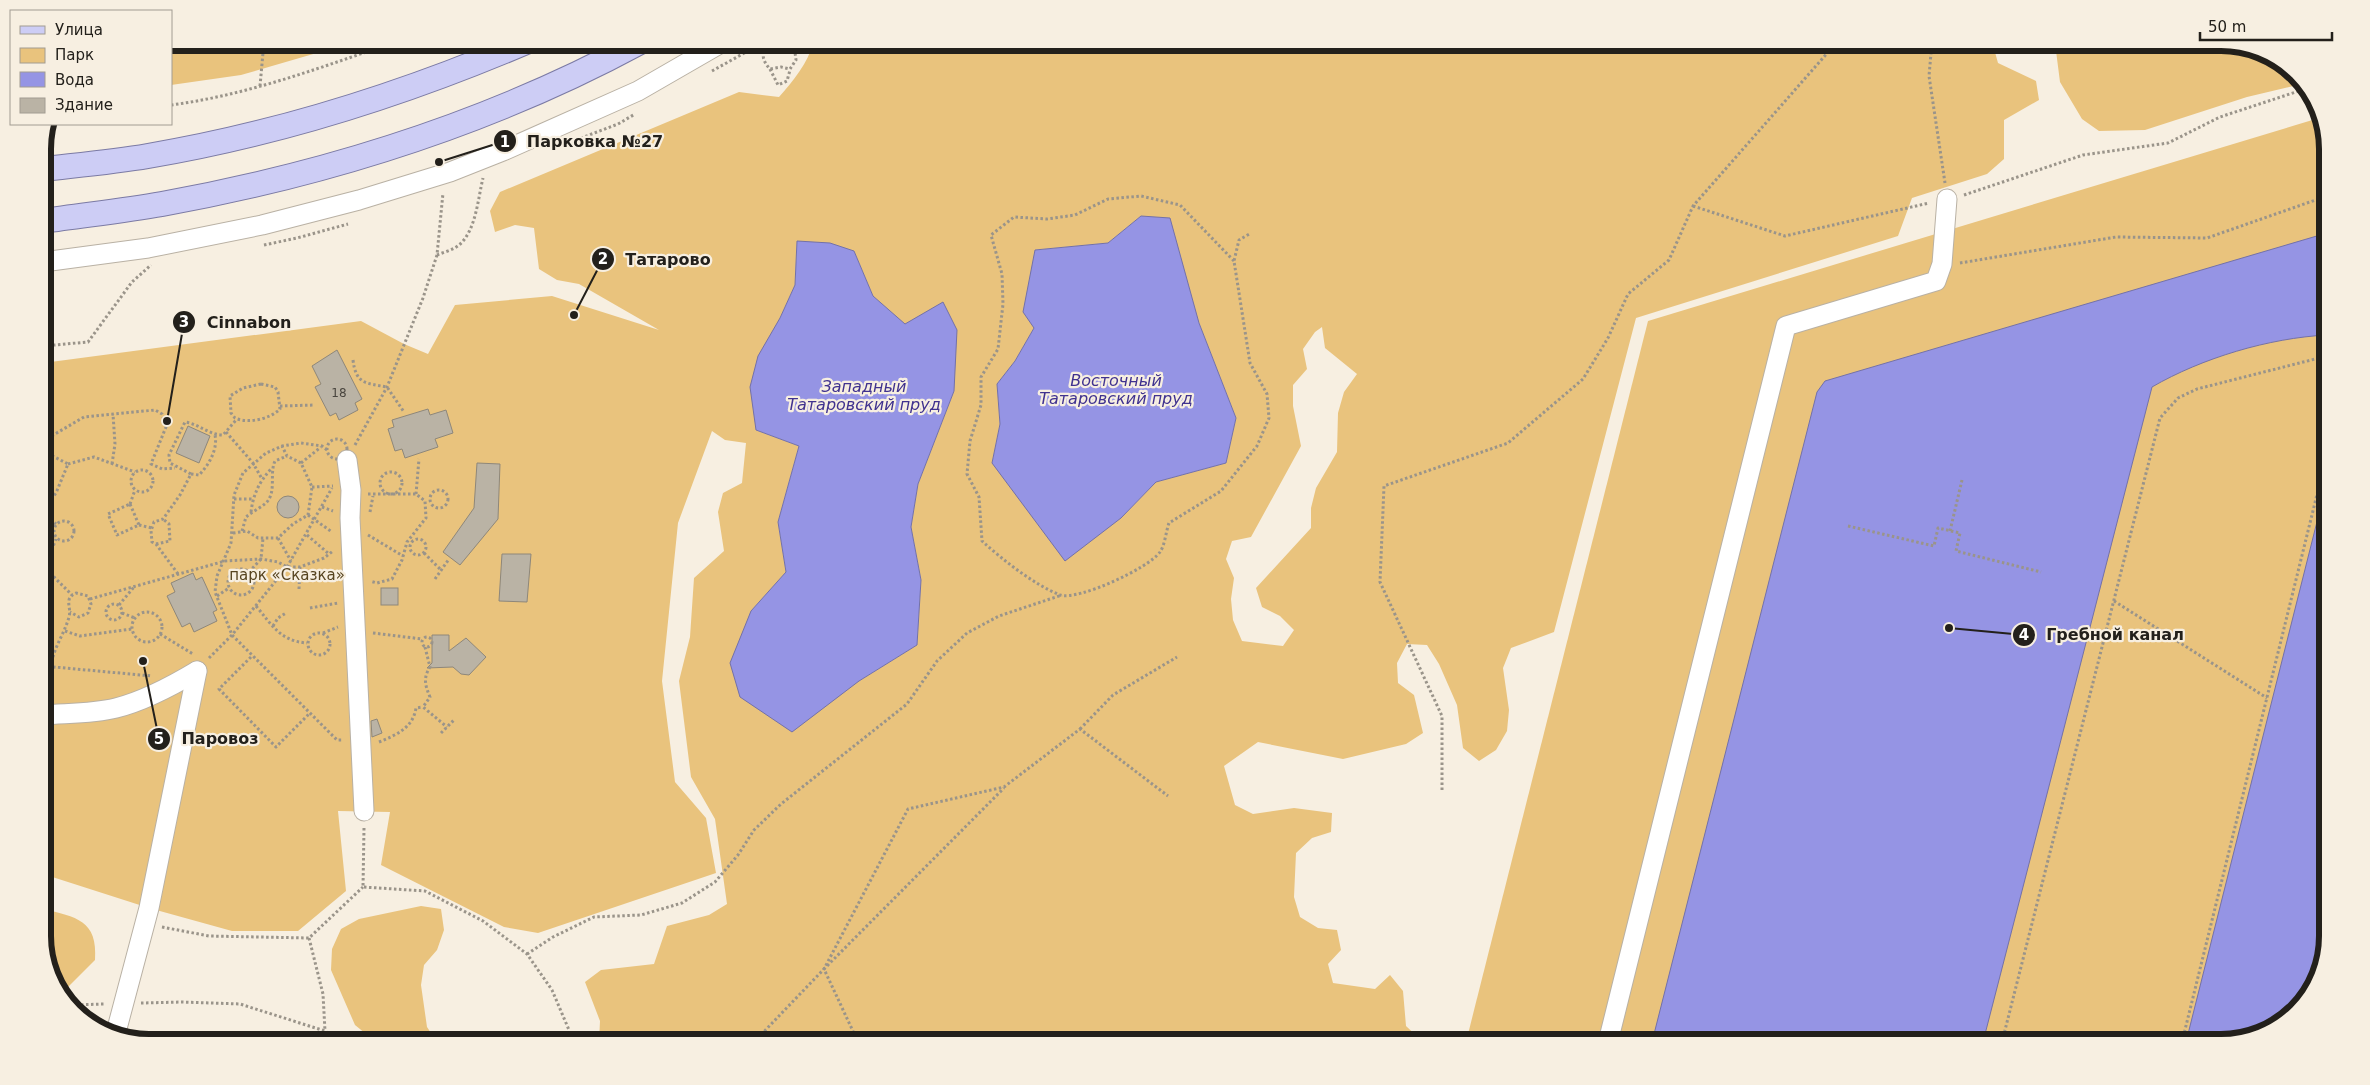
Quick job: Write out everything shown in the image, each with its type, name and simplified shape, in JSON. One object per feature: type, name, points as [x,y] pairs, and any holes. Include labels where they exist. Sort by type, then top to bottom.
[{"type":"main road","points":[[51,168],[148,156],[258,134],[366,103],[476,64],[506,51]]},
{"type":"main road","points":[[51,220],[162,204],[275,180],[385,149],[494,110],[604,62],[624,51]]},
{"type":"street","points":[[51,261],[148,248],[252,227],[360,200],[450,172],[504,151],[638,91],[707,51]]},
{"type":"street","points":[[1610,1034],[1786,326],[1936,281],[1942,264],[1947,199]]},
{"type":"street","points":[[347,460],[342,488],[354,534],[353,577],[364,811]]},
{"type":"street","points":[[51,714],[116,708],[176,684],[201,667]]},
{"type":"street","points":[[117,1028],[149,908],[201,667]]},
{"type":"path","points":[[260,86],[263,51]]},
{"type":"path","points":[[172,105],[206,101],[260,86],[367,51]]},
{"type":"path","points":[[762,51],[763,60],[778,85],[787,81],[790,69],[796,60],[795,51]]},
{"type":"path","points":[[1442,790],[1442,716],[1380,582],[1384,486],[1508,443],[1583,379],[1608,338],[1628,294],[1669,260],[1693,206],[1829,51]]},
{"type":"path","points":[[1931,51],[1929,76],[1947,199]]},
{"type":"path","points":[[770,69],[781,67],[790,69]]},
{"type":"path","points":[[1693,206],[1785,236],[1947,199],[2083,155],[2168,143],[2220,117],[2299,91]]},
{"type":"path","points":[[437,255],[459,245],[465,237],[472,225],[483,178]]},
{"type":"path","points":[[160,634],[201,667],[232,635],[287,567],[314,521],[342,488],[347,460],[387,387],[423,298],[437,255],[443,193]]},
{"type":"path","points":[[1062,595],[1009,565],[982,540],[979,497],[967,474],[970,441],[981,405],[981,377],[998,349],[1003,304],[1002,274],[991,235],[1014,216],[1047,219],[1075,215],[1108,199],[1141,196],[1180,205],[1234,261]]},
{"type":"path","points":[[1936,281],[1952,266],[1965,260],[2116,237],[2207,238],[2319,199]]},
{"type":"path","points":[[527,954],[553,937],[594,918],[641,915],[682,903],[715,882],[738,855],[754,830],[781,804],[907,704],[937,661],[967,633],[999,616],[1062,595],[1077,595],[1128,576],[1160,552],[1169,523],[1221,491],[1257,446],[1269,418],[1267,394],[1250,363],[1244,313],[1234,261],[1239,240],[1251,232]]},
{"type":"path","points":[[51,345],[88,342],[132,282],[151,265]]},
{"type":"path","points":[[2004,1034],[2160,418],[2178,398],[2198,389],[2319,358]]},
{"type":"path","points":[[353,360],[355,374],[364,383],[387,387],[404,412]]},
{"type":"path","points":[[269,384],[275,387],[278,392],[280,406],[275,414],[249,420],[237,419],[231,413],[230,396],[243,388],[269,384]]},
{"type":"path","points":[[280,406],[315,405]]},
{"type":"path","points":[[51,436],[84,417],[155,410],[162,414],[166,427],[147,471]]},
{"type":"path","points":[[112,464],[115,444],[113,414]]},
{"type":"path","points":[[215,435],[216,441],[213,452],[199,475],[176,468],[170,463],[169,455],[184,422],[193,423],[215,435],[223,435],[237,419]]},
{"type":"path","points":[[226,432],[253,463],[262,479]]},
{"type":"path","points":[[326,450],[322,446],[301,443],[282,446],[266,453],[253,463],[243,473],[237,484],[234,499],[233,533],[225,561],[217,576],[215,592],[232,635],[337,740],[361,746],[395,736],[414,718],[416,708],[423,707],[430,697],[425,685],[425,675],[430,667],[425,647],[421,642],[422,639]]},
{"type":"path","points":[[282,446],[287,456]]},
{"type":"path","points":[[301,463],[322,446]]},
{"type":"path","points":[[51,455],[68,464],[94,457],[135,472],[139,470],[147,471],[152,475],[152,485],[145,492],[135,490]]},
{"type":"path","points":[[251,513],[252,499],[262,479],[275,461],[280,457],[287,456],[301,463],[312,487],[308,515]]},
{"type":"path","points":[[416,494],[419,459]]},
{"type":"path","points":[[51,500],[68,464]]},
{"type":"path","points":[[151,464],[162,470],[176,468]]},
{"type":"path","points":[[242,531],[246,517],[267,502],[272,492],[271,469]]},
{"type":"path","points":[[135,472],[131,481],[135,490],[130,504],[139,525]]},
{"type":"path","points":[[390,472],[398,475],[401,484],[396,492],[392,494],[383,490],[380,481],[382,477],[390,472]]},
{"type":"path","points":[[178,574],[156,544],[152,542],[152,528],[154,522],[163,519],[180,495],[191,474]]},
{"type":"path","points":[[1950,531],[1962,480]]},
{"type":"path","points":[[312,487],[342,488],[373,496],[416,494],[425,501],[426,518],[411,539],[392,579],[377,583],[353,577]]},
{"type":"path","points":[[2184,1034],[2319,487]]},
{"type":"path","points":[[437,490],[446,493],[447,497],[444,506],[440,507],[432,504],[430,500],[430,496],[437,490]]},
{"type":"path","points":[[368,521],[373,496]]},
{"type":"path","points":[[234,499],[252,499]]},
{"type":"path","points":[[425,501],[430,500]]},
{"type":"path","points":[[130,504],[108,514],[117,536],[139,525],[152,528]]},
{"type":"path","points":[[308,515],[314,521],[354,534],[368,536],[403,556]]},
{"type":"path","points":[[233,533],[247,531],[254,537],[278,538],[293,524],[308,515]]},
{"type":"path","points":[[51,519],[56,524]]},
{"type":"path","points":[[156,544],[170,541],[169,524],[163,519]]},
{"type":"path","points":[[51,549],[56,539],[53,529],[56,524],[66,521],[71,523],[74,533],[67,541],[56,539]]},
{"type":"path","points":[[1848,526],[1934,546],[1938,528],[1960,533],[1956,552],[2041,572]]},
{"type":"path","points":[[90,599],[225,561],[261,559],[278,562],[287,567],[300,568],[329,554],[354,534]]},
{"type":"path","points":[[306,536],[329,554]]},
{"type":"path","points":[[249,572],[261,559],[263,538]]},
{"type":"path","points":[[278,538],[291,561]]},
{"type":"path","points":[[411,539],[423,539],[426,543],[424,553]]},
{"type":"path","points":[[411,539],[411,550],[420,555],[424,553]]},
{"type":"path","points":[[424,553],[441,570]]},
{"type":"path","points":[[435,579],[449,560]]},
{"type":"path","points":[[299,589],[300,568]]},
{"type":"path","points":[[238,570],[249,572],[254,581],[250,591],[239,595],[229,588],[228,583],[233,572],[238,570]]},
{"type":"path","points":[[51,574],[72,595]]},
{"type":"path","points":[[119,606],[134,586]]},
{"type":"path","points":[[216,596],[229,588]]},
{"type":"path","points":[[70,612],[79,617],[84,616],[91,609],[90,599],[80,592],[72,595],[67,603],[70,612],[65,631],[56,645],[51,667],[145,674],[176,684]]},
{"type":"path","points":[[310,608],[354,601]]},
{"type":"path","points":[[2114,601],[2267,698]]},
{"type":"path","points":[[119,606],[110,605],[107,608],[107,616],[114,620],[121,617],[122,613]]},
{"type":"path","points":[[119,606],[122,613],[135,618]]},
{"type":"path","points":[[256,606],[281,636],[296,642],[307,643]]},
{"type":"path","points":[[143,612],[153,613],[160,620],[162,629],[160,634],[152,640],[142,641],[137,638],[132,629],[135,618],[143,612]]},
{"type":"path","points":[[273,626],[278,618],[286,613]]},
{"type":"path","points":[[65,631],[80,636],[132,629]]},
{"type":"path","points":[[355,631],[431,639],[431,645],[425,647]]},
{"type":"path","points":[[322,633],[330,640],[330,645],[325,654],[315,655],[308,648],[307,643],[312,634],[322,633]]},
{"type":"path","points":[[252,657],[219,689],[276,747],[309,714]]},
{"type":"path","points":[[762,1034],[1004,788],[1080,729],[1113,694],[1177,657]]},
{"type":"path","points":[[423,707],[447,727]]},
{"type":"path","points":[[441,733],[455,719]]},
{"type":"path","points":[[1080,729],[1168,796]]},
{"type":"path","points":[[824,969],[908,809],[1004,788]]},
{"type":"path","points":[[144,923],[209,936],[309,938],[363,887],[364,811]]},
{"type":"path","points":[[363,887],[424,890],[484,921],[527,954],[552,990],[569,1034]]},
{"type":"path","points":[[309,938],[323,994],[325,1031]]},
{"type":"path","points":[[824,969],[854,1034]]},
{"type":"path","points":[[80,1005],[182,1002],[240,1004],[325,1031],[329,1034]]},
{"type":"green space","points":[[172,51],[324,51],[241,75],[172,85]]},
{"type":"green space","name":"парк «Сказка»","points":[[811,51],[1995,51],[1998,63],[2036,81],[2039,100],[2004,120],[2004,159],[1987,174],[1912,198],[1898,236],[1636,318],[1554,632],[1511,648],[1503,668],[1509,710],[1507,731],[1496,750],[1479,761],[1463,748],[1457,705],[1439,664],[1427,645],[1407,644],[1397,663],[1398,683],[1414,695],[1423,733],[1406,744],[1343,759],[1258,742],[1224,766],[1235,805],[1253,814],[1294,808],[1332,813],[1331,832],[1312,838],[1296,853],[1294,897],[1300,917],[1318,928],[1337,930],[1341,950],[1328,964],[1333,983],[1375,989],[1390,975],[1403,991],[1406,1026],[1414,1034],[599,1034],[600,1021],[585,982],[601,970],[654,964],[667,926],[709,915],[727,904],[715,819],[691,777],[679,681],[690,637],[694,578],[724,551],[718,512],[723,493],[742,483],[746,443],[725,440],[712,431],[678,523],[662,681],[675,782],[706,818],[716,873],[538,933],[504,927],[381,865],[390,812],[338,811],[346,891],[298,931],[232,931],[149,908],[51,877],[51,362],[361,321],[404,344],[428,354],[455,305],[552,296],[659,330],[579,284],[557,280],[539,269],[534,228],[515,225],[495,232],[490,211],[500,192],[739,92],[779,97],[804,65]],"holes":[[[1141,216],[1199,323],[1236,418],[1226,463],[1156,482],[1121,518],[992,463],[1000,424],[997,384],[1015,361],[1034,328],[1035,250],[1108,243]],[[797,242],[854,251],[873,296],[905,325],[954,391],[918,484],[911,527],[921,580],[917,645],[859,681],[751,611],[786,572],[778,522],[799,446],[756,430],[780,318],[795,285]],[[1322,327],[1325,348],[1357,374],[1344,392],[1338,413],[1337,452],[1316,488],[1311,508],[1311,528],[1256,588],[1262,607],[1280,616],[1294,630],[1283,646],[1242,641],[1233,620],[1231,599],[1234,578],[1226,559],[1232,541],[1251,537],[1301,446],[1293,406],[1293,385],[1307,369],[1303,349],[1315,332]]]},
{"type":"green space","points":[[2056,51],[2220,51],[2240,53],[2264,61],[2285,76],[2295,86],[2247,97],[2145,130],[2099,131],[2082,119],[2060,82]]},
{"type":"green space","points":[[2314,119],[2319,143],[2319,942],[2309,979],[2285,1009],[2264,1024],[2252,1029],[2227,1034],[1468,1034],[1648,321]]},
{"type":"green space","points":[[421,906],[441,909],[444,930],[437,950],[424,965],[421,985],[427,1027],[432,1034],[366,1034],[355,1025],[331,970],[332,949],[341,929],[359,919]]},
{"type":"green space","points":[[51,911],[75,918],[89,928],[93,936],[95,960],[67,988],[53,955]]},
{"type":"green space","points":[[516,1032],[529,1034],[512,1034]]},
{"type":"water","name":"Восточный Татаровский пруд","points":[[1141,216],[1170,218],[1199,323],[1236,418],[1226,463],[1156,482],[1121,518],[1065,561],[992,463],[1000,424],[997,384],[1015,361],[1034,328],[1023,312],[1035,250],[1108,243]]},
{"type":"water","points":[[2319,235],[2319,336],[2282,340],[2236,351],[2192,367],[2152,387],[1985,1034],[1654,1034],[1817,392],[1825,381]]},
{"type":"water","name":"Западный Татаровский пруд","points":[[797,241],[830,243],[854,251],[873,296],[905,324],[943,302],[957,330],[954,391],[918,484],[911,527],[921,580],[917,645],[859,681],[792,732],[740,697],[730,663],[751,611],[786,572],[778,522],[799,446],[756,430],[750,387],[758,356],[780,318],[795,285]]},
{"type":"water","points":[[2319,514],[2319,942],[2317,955],[2309,979],[2302,990],[2285,1009],[2264,1024],[2252,1029],[2227,1034],[2188,1034]]},
{"type":"building","points":[[337,350],[362,399],[355,403],[358,410],[339,420],[336,413],[330,416],[315,387],[321,384],[312,366]]},
{"type":"building","points":[[428,409],[430,415],[446,410],[453,433],[435,439],[438,447],[405,458],[402,449],[395,451],[388,429],[394,427],[392,420]]},
{"type":"building","points":[[188,426],[210,436],[199,463],[176,453]]},
{"type":"building","points":[[477,463],[500,464],[498,519],[460,565],[443,552],[474,508]]},
{"type":"building","points":[[288,496],[296,499],[299,507],[296,515],[288,518],[280,515],[277,507],[280,499]]},
{"type":"building","points":[[502,554],[531,554],[527,602],[499,601]]},
{"type":"building","points":[[193,573],[196,580],[202,577],[217,610],[213,612],[217,621],[194,632],[190,623],[182,627],[167,596],[175,592],[171,583]]},
{"type":"building","points":[[381,588],[398,588],[398,605],[381,605]]},
{"type":"building","points":[[432,635],[449,635],[449,651],[466,638],[486,657],[469,675],[461,674],[453,667],[427,668],[432,663]]},
{"type":"building","points":[[377,719],[382,733],[372,737],[371,721]]},
{"type":"place","name":"Парковка №27","points":[[439,162]]},
{"type":"place","name":"Татарово","points":[[574,315]]},
{"type":"place","name":"Cinnabon","points":[[167,421]]},
{"type":"place","name":"Гребной канал","points":[[1949,628]]},
{"type":"place","name":"Паровоз","points":[[143,661]]}]
